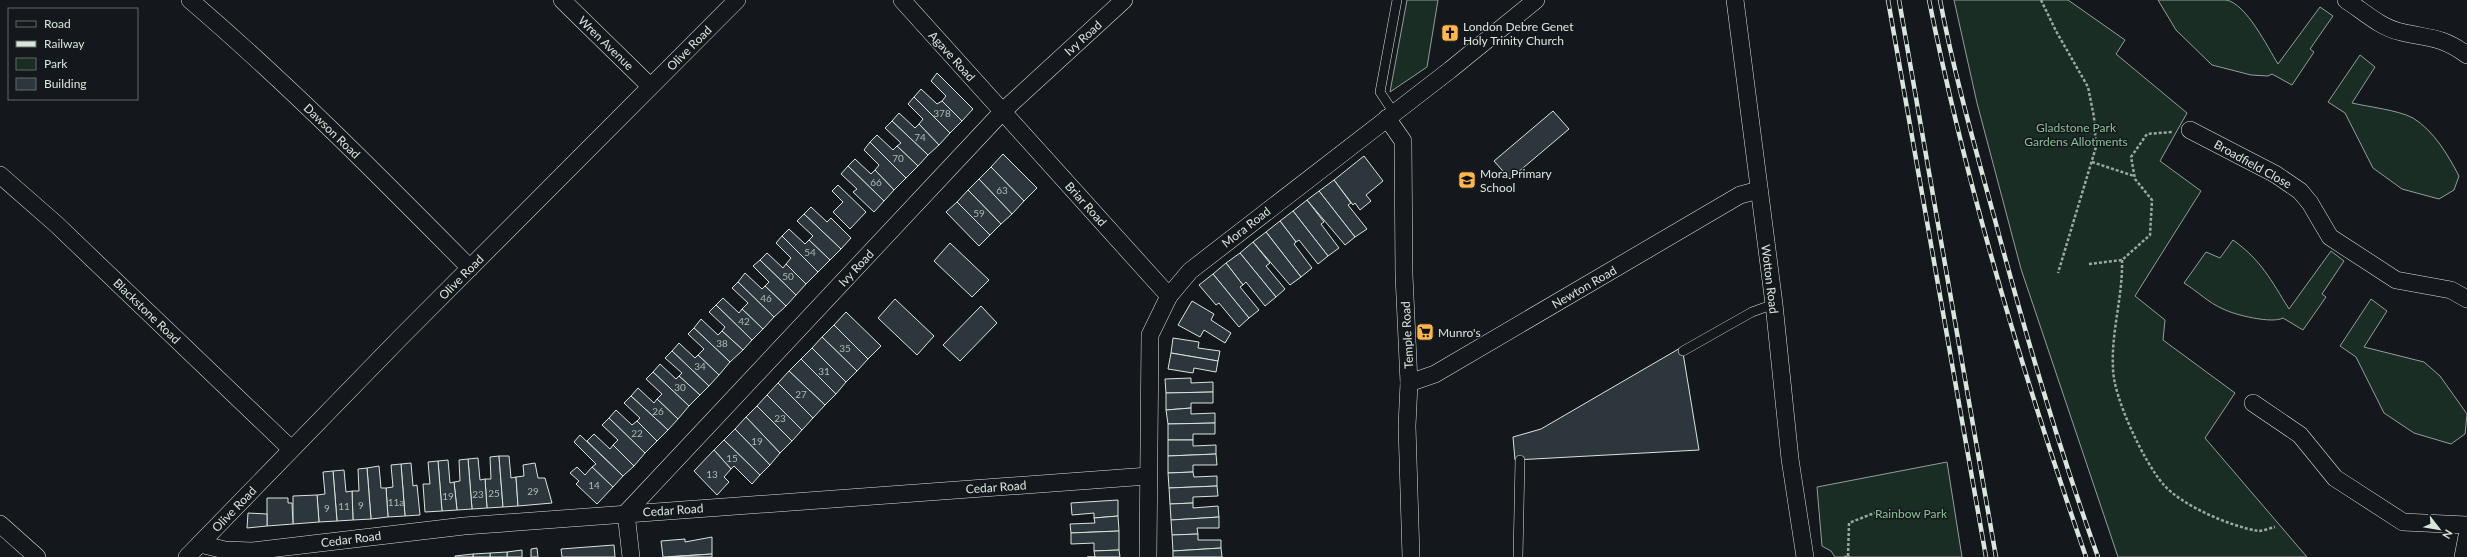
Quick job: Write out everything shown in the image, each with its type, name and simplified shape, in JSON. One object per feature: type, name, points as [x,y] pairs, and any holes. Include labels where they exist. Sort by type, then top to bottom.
[{"type":"street","name":"Dawson Road","points":[[190,0],[233,37],[350,147],[470,268]]},
{"type":"street","name":"Wren Avenue","points":[[562,0],[650,86]]},
{"type":"street","name":"Olive Road","points":[[187,557],[470,268],[737,0]]},
{"type":"street","name":"Agave Road","points":[[902,0],[1003,111]]},
{"type":"street","name":"Ivy Road","points":[[626,513],[1003,111],[1124,0]]},
{"type":"street","name":"Mora Road","points":[[1148,557],[1150,335],[1170,296],[1190,271],[1390,116],[1536,0]]},
{"type":"street","name":"Wotton Road","points":[[1735,0],[1774,304],[1790,459],[1805,557]]},
{"type":"street","points":[[2346,0],[2381,24],[2401,32],[2437,38],[2453,45],[2467,55]]},
{"type":"street","name":"Briar Road","points":[[1003,111],[1170,296]]},
{"type":"street","name":"Temple Road","points":[[1390,116],[1403,141],[1404,275],[1409,383],[1407,426],[1411,557]]},
{"type":"street","name":"Broadfield Close","points":[[2190,130],[2276,174],[2300,191],[2310,203],[2330,238],[2396,280],[2451,290],[2467,299]]},
{"type":"street","name":"Blackstone Road","points":[[0,175],[56,224],[291,450]]},
{"type":"street","name":"Newton Road","points":[[1409,383],[1435,374],[1740,195],[1759,190]]},
{"type":"street","points":[[2253,403],[2300,435],[2335,478],[2403,522],[2467,525]]},
{"type":"street","name":"Cedar Road","points":[[200,544],[226,550],[252,551],[464,526],[1148,476]]},
{"type":"street","points":[[626,513],[632,557]]},
{"type":"street","points":[[0,524],[37,557]]},
{"type":"street","points":[[2463,557],[2467,536]]},
{"type":"lane","points":[[1390,116],[1380,92],[1397,0]]},
{"type":"lane","points":[[1683,351],[1752,312],[1774,304]]},
{"type":"lane","points":[[1518,557],[1520,460]]},
{"type":"path","points":[[2041,0],[2056,31],[2088,87],[2094,116],[2096,147],[2058,273]]},
{"type":"path","points":[[2089,264],[2122,260],[2150,235],[2152,200],[2135,179],[2131,157],[2147,134],[2190,130]]},
{"type":"path","points":[[2092,162],[2134,176]]},
{"type":"path","points":[[2122,260],[2123,283],[2116,320],[2112,370],[2124,412],[2137,443],[2164,485],[2190,505],[2224,521],[2259,531],[2275,527]]},
{"type":"path","points":[[1844,557],[1849,556],[1849,523],[1882,510]]},
{"type":"green space","points":[[1407,0],[1438,0],[1427,67],[1390,92]]},
{"type":"green space","name":"Gladstone Park Gardens Allotments","points":[[1954,0],[2068,0],[2125,40],[2116,54],[2187,113],[2160,161],[2201,191],[2135,296],[2165,320],[2163,340],[2235,393],[2205,438],[2307,557],[2118,557],[2021,269],[1977,103]]},
{"type":"green space","points":[[2158,0],[2226,0],[2234,3],[2249,17],[2278,64],[2320,7],[2333,16],[2310,49],[2314,52],[2292,85],[2272,74],[2268,76],[2251,75],[2212,65],[2176,30]]},
{"type":"green space","points":[[2360,55],[2375,67],[2352,103],[2407,115],[2421,123],[2440,144],[2459,176],[2454,190],[2439,199],[2402,189],[2373,168],[2345,113],[2328,102]]},
{"type":"green space","points":[[2233,240],[2251,255],[2265,271],[2289,309],[2331,251],[2344,261],[2322,294],[2326,297],[2303,330],[2283,318],[2278,320],[2262,319],[2244,316],[2229,311],[2213,304],[2184,283],[2206,252],[2220,258]]},
{"type":"green space","points":[[2371,299],[2387,311],[2364,347],[2424,362],[2440,376],[2467,414],[2465,434],[2451,444],[2414,433],[2384,413],[2356,357],[2340,346]]},
{"type":"green space","name":"Rainbow Park","points":[[1947,462],[1962,557],[1835,557],[1831,551],[1822,546],[1817,487]]},
{"type":"building","points":[[937,73],[973,109],[962,121],[942,101],[946,96],[931,81]]},
{"type":"building","points":[[921,89],[937,104],[942,101],[962,121],[950,133],[914,97]]},
{"type":"building","points":[[914,97],[950,133],[939,145],[919,124],[923,119],[908,104]]},
{"type":"building","points":[[1553,111],[1569,129],[1510,179],[1494,161]]},
{"type":"building","points":[[899,113],[915,128],[919,124],[939,145],[928,155],[892,121]]},
{"type":"building","points":[[892,121],[928,155],[918,166],[897,146],[901,143],[885,128]]},
{"type":"building","points":[[877,135],[893,150],[897,146],[918,166],[906,178],[870,142]]},
{"type":"building","points":[[870,142],[906,178],[894,190],[875,170],[879,165],[864,150]]},
{"type":"building","points":[[1003,154],[1037,188],[1024,201],[991,167]]},
{"type":"building","points":[[1364,156],[1383,181],[1366,195],[1371,201],[1360,210],[1355,203],[1353,205],[1334,180]]},
{"type":"building","points":[[855,159],[871,174],[875,170],[894,190],[884,201],[848,166]]},
{"type":"building","points":[[848,166],[884,201],[874,212],[853,192],[857,189],[841,174]]},
{"type":"building","points":[[991,167],[1024,201],[1012,214],[979,179]]},
{"type":"building","points":[[979,179],[1012,214],[1001,224],[968,190]]},
{"type":"building","points":[[1334,180],[1351,203],[1348,205],[1367,229],[1355,237],[1319,191]]},
{"type":"building","points":[[838,185],[866,212],[850,229],[833,212],[843,202],[832,191]]},
{"type":"building","points":[[968,190],[1001,224],[990,235],[957,202]]},
{"type":"building","points":[[1319,191],[1355,237],[1345,245],[1307,200]]},
{"type":"building","points":[[1307,200],[1324,222],[1321,224],[1339,248],[1328,256],[1293,211]]},
{"type":"building","points":[[957,202],[990,235],[979,246],[946,212]]},
{"type":"building","points":[[811,207],[827,222],[831,218],[851,238],[841,249],[804,214]]},
{"type":"building","points":[[1293,211],[1328,256],[1318,264],[1299,240],[1296,242],[1280,221]]},
{"type":"building","points":[[804,214],[841,249],[830,260],[809,240],[813,236],[797,221]]},
{"type":"building","points":[[1280,221],[1296,242],[1294,244],[1312,268],[1301,277],[1266,232]]},
{"type":"building","points":[[789,229],[805,244],[809,240],[830,260],[818,272],[782,236]]},
{"type":"building","points":[[1266,232],[1301,277],[1290,285],[1253,242]]},
{"type":"building","points":[[782,236],[818,272],[806,284],[786,264],[791,258],[776,243]]},
{"type":"building","points":[[1253,242],[1270,263],[1266,266],[1285,289],[1276,297],[1240,253]]},
{"type":"building","points":[[950,243],[989,280],[972,297],[934,261]]},
{"type":"building","points":[[767,253],[783,268],[786,264],[806,284],[796,295],[760,260]]},
{"type":"building","points":[[1240,253],[1276,297],[1265,306],[1246,282],[1243,285],[1226,263]]},
{"type":"building","points":[[760,260],[796,295],[786,306],[765,286],[769,282],[753,266]]},
{"type":"building","points":[[1226,263],[1243,285],[1240,287],[1259,310],[1249,318],[1213,274]]},
{"type":"building","points":[[745,273],[762,289],[765,286],[786,306],[774,317],[738,282]]},
{"type":"building","points":[[1213,274],[1249,318],[1239,327],[1219,303],[1216,305],[1199,285]]},
{"type":"building","points":[[738,282],[774,317],[763,329],[742,309],[748,303],[732,288]]},
{"type":"building","points":[[723,298],[739,313],[742,309],[763,329],[752,340],[716,305]]},
{"type":"building","points":[[895,299],[934,336],[917,355],[878,318]]},
{"type":"building","points":[[1192,301],[1214,314],[1211,320],[1231,333],[1225,343],[1204,330],[1200,337],[1178,325]]},
{"type":"building","points":[[716,305],[752,340],[743,350],[722,331],[725,327],[709,312]]},
{"type":"building","points":[[981,306],[997,323],[960,361],[943,345]]},
{"type":"building","points":[[846,312],[881,346],[868,359],[834,325]]},
{"type":"building","points":[[701,319],[718,335],[722,331],[743,350],[730,362],[694,328]]},
{"type":"building","points":[[834,325],[868,359],[857,371],[822,337]]},
{"type":"building","points":[[694,328],[730,362],[719,375],[698,355],[704,349],[688,334]]},
{"type":"building","points":[[822,337],[857,371],[846,382],[812,348]]},
{"type":"building","points":[[1173,338],[1199,342],[1198,348],[1220,351],[1218,361],[1171,353]]},
{"type":"building","points":[[679,343],[695,358],[698,355],[719,375],[709,386],[672,351]]},
{"type":"building","points":[[1682,347],[1699,450],[1515,460],[1513,437],[1541,429]]},
{"type":"building","points":[[812,348],[846,382],[836,394],[801,359]]},
{"type":"building","points":[[672,351],[709,386],[700,395],[679,376],[682,373],[665,358]]},
{"type":"building","points":[[1171,353],[1218,361],[1216,372],[1194,368],[1193,373],[1168,369]]},
{"type":"building","points":[[801,359],[836,394],[825,405],[789,371]]},
{"type":"building","points":[[660,364],[676,379],[679,376],[700,395],[689,406],[653,372]]},
{"type":"building","points":[[789,371],[825,405],[813,418],[778,383]]},
{"type":"building","points":[[653,372],[689,406],[678,419],[657,399],[662,394],[646,379]]},
{"type":"building","points":[[1191,378],[1191,383],[1213,382],[1213,392],[1166,393],[1165,379]]},
{"type":"building","points":[[778,383],[813,418],[802,430],[767,395]]},
{"type":"building","points":[[638,388],[654,403],[657,399],[678,419],[668,430],[631,396]]},
{"type":"building","points":[[1213,392],[1213,403],[1191,403],[1191,408],[1166,410],[1166,393]]},
{"type":"building","points":[[767,395],[802,430],[792,441],[757,406]]},
{"type":"building","points":[[631,396],[668,430],[657,441],[637,421],[640,418],[624,403]]},
{"type":"building","points":[[757,406],[792,441],[780,453],[746,417]]},
{"type":"building","points":[[1191,408],[1191,414],[1215,413],[1215,423],[1168,424],[1166,410]]},
{"type":"building","points":[[616,410],[632,425],[637,421],[657,441],[645,453],[609,418]]},
{"type":"building","points":[[746,417],[780,453],[770,465],[735,429]]},
{"type":"building","points":[[609,418],[645,453],[634,466],[613,445],[618,440],[602,425]]},
{"type":"building","points":[[1215,423],[1215,434],[1193,434],[1193,440],[1168,440],[1168,424]]},
{"type":"building","points":[[735,429],[770,465],[760,475],[724,440]]},
{"type":"building","points":[[594,434],[610,449],[613,445],[634,466],[623,476],[587,441]]},
{"type":"building","points":[[580,435],[623,476],[613,487],[592,467],[596,464],[574,442]]},
{"type":"building","points":[[724,440],[760,475],[752,484],[734,466],[731,469],[714,450]]},
{"type":"building","points":[[1168,440],[1193,440],[1193,446],[1216,445],[1216,454],[1168,456]]},
{"type":"building","points":[[714,450],[731,469],[724,477],[729,482],[717,495],[694,471]]},
{"type":"building","points":[[1216,454],[1217,465],[1193,465],[1193,472],[1168,473],[1168,456]]},
{"type":"building","points":[[499,456],[503,507],[487,508],[485,479],[491,479],[490,457]]},
{"type":"building","points":[[499,456],[509,456],[511,478],[516,477],[518,506],[503,507]]},
{"type":"building","points":[[478,458],[480,480],[485,479],[487,508],[472,509],[468,459]]},
{"type":"building","points":[[468,459],[472,509],[457,510],[454,482],[460,481],[459,460]]},
{"type":"building","points":[[448,460],[450,483],[454,482],[457,510],[442,511],[438,461]]},
{"type":"building","points":[[438,461],[442,511],[425,512],[423,484],[430,484],[428,462]]},
{"type":"building","points":[[411,463],[413,486],[417,485],[420,515],[405,516],[401,464]]},
{"type":"building","points":[[535,463],[538,478],[545,478],[552,503],[518,506],[516,477],[524,476],[523,465]]},
{"type":"building","points":[[401,464],[405,516],[388,517],[386,488],[393,487],[391,465]]},
{"type":"building","points":[[379,466],[381,488],[386,488],[388,517],[371,519],[367,468]]},
{"type":"building","points":[[577,467],[585,475],[592,467],[613,487],[597,504],[576,484],[579,481],[570,473]]},
{"type":"building","points":[[367,468],[371,519],[353,520],[352,491],[359,491],[358,469]]},
{"type":"building","points":[[344,470],[346,492],[352,491],[353,520],[337,521],[333,471]]},
{"type":"building","points":[[333,471],[337,521],[319,522],[317,495],[325,494],[323,472]]},
{"type":"building","points":[[1193,472],[1194,477],[1217,476],[1217,486],[1169,488],[1168,473]]},
{"type":"building","points":[[1217,486],[1218,496],[1193,497],[1193,503],[1170,504],[1169,488]]},
{"type":"building","points":[[317,495],[319,522],[293,524],[293,496]]},
{"type":"building","points":[[267,498],[288,498],[288,503],[292,503],[293,524],[267,526]]},
{"type":"building","points":[[1118,500],[1118,516],[1094,518],[1094,513],[1072,515],[1071,503]]},
{"type":"building","points":[[1193,503],[1193,508],[1218,506],[1219,517],[1171,520],[1170,504]]},
{"type":"building","points":[[248,513],[267,514],[267,526],[247,528]]},
{"type":"building","points":[[1118,516],[1119,531],[1071,533],[1070,524],[1095,523],[1094,518]]},
{"type":"building","points":[[1219,517],[1219,528],[1197,528],[1198,534],[1172,535],[1171,520]]},
{"type":"building","points":[[1119,531],[1119,550],[1094,551],[1094,543],[1071,544],[1071,533]]},
{"type":"building","points":[[1198,534],[1198,540],[1221,540],[1221,548],[1173,551],[1172,535]]},
{"type":"building","points":[[712,537],[712,554],[663,557],[661,541],[685,539],[685,542]]},
{"type":"building","points":[[614,545],[615,557],[562,557],[561,549]]},
{"type":"building","points":[[537,548],[538,557],[531,557],[531,549]]},
{"type":"building","points":[[1221,548],[1222,557],[1173,557],[1173,551]]},
{"type":"building","points":[[522,550],[522,557],[507,557],[507,552]]},
{"type":"building","points":[[1119,550],[1120,557],[1095,557],[1094,551]]},
{"type":"building","points":[[507,552],[507,557],[490,557],[490,553]]},
{"type":"building","points":[[490,553],[490,557],[473,557],[473,554]]},
{"type":"building","points":[[473,554],[473,557],[455,557],[455,556]]},
{"type":"building","points":[[712,554],[712,557],[668,557]]},
{"type":"railway","points":[[1888,0],[1986,557]]},
{"type":"railway","points":[[1899,0],[1996,557]]},
{"type":"railway","points":[[1929,0],[1961,141],[1998,281],[2040,420],[2086,557]]},
{"type":"railway","points":[[1940,0],[1965,110],[2018,305],[2056,431],[2098,557]]},
{"type":"place","name":"London Debre Genet Holy Trinity Church","points":[[1450,33]]},
{"type":"place","name":"Mora Primary School","points":[[1467,180]]},
{"type":"place","name":"Munro's","points":[[1425,332]]}]
